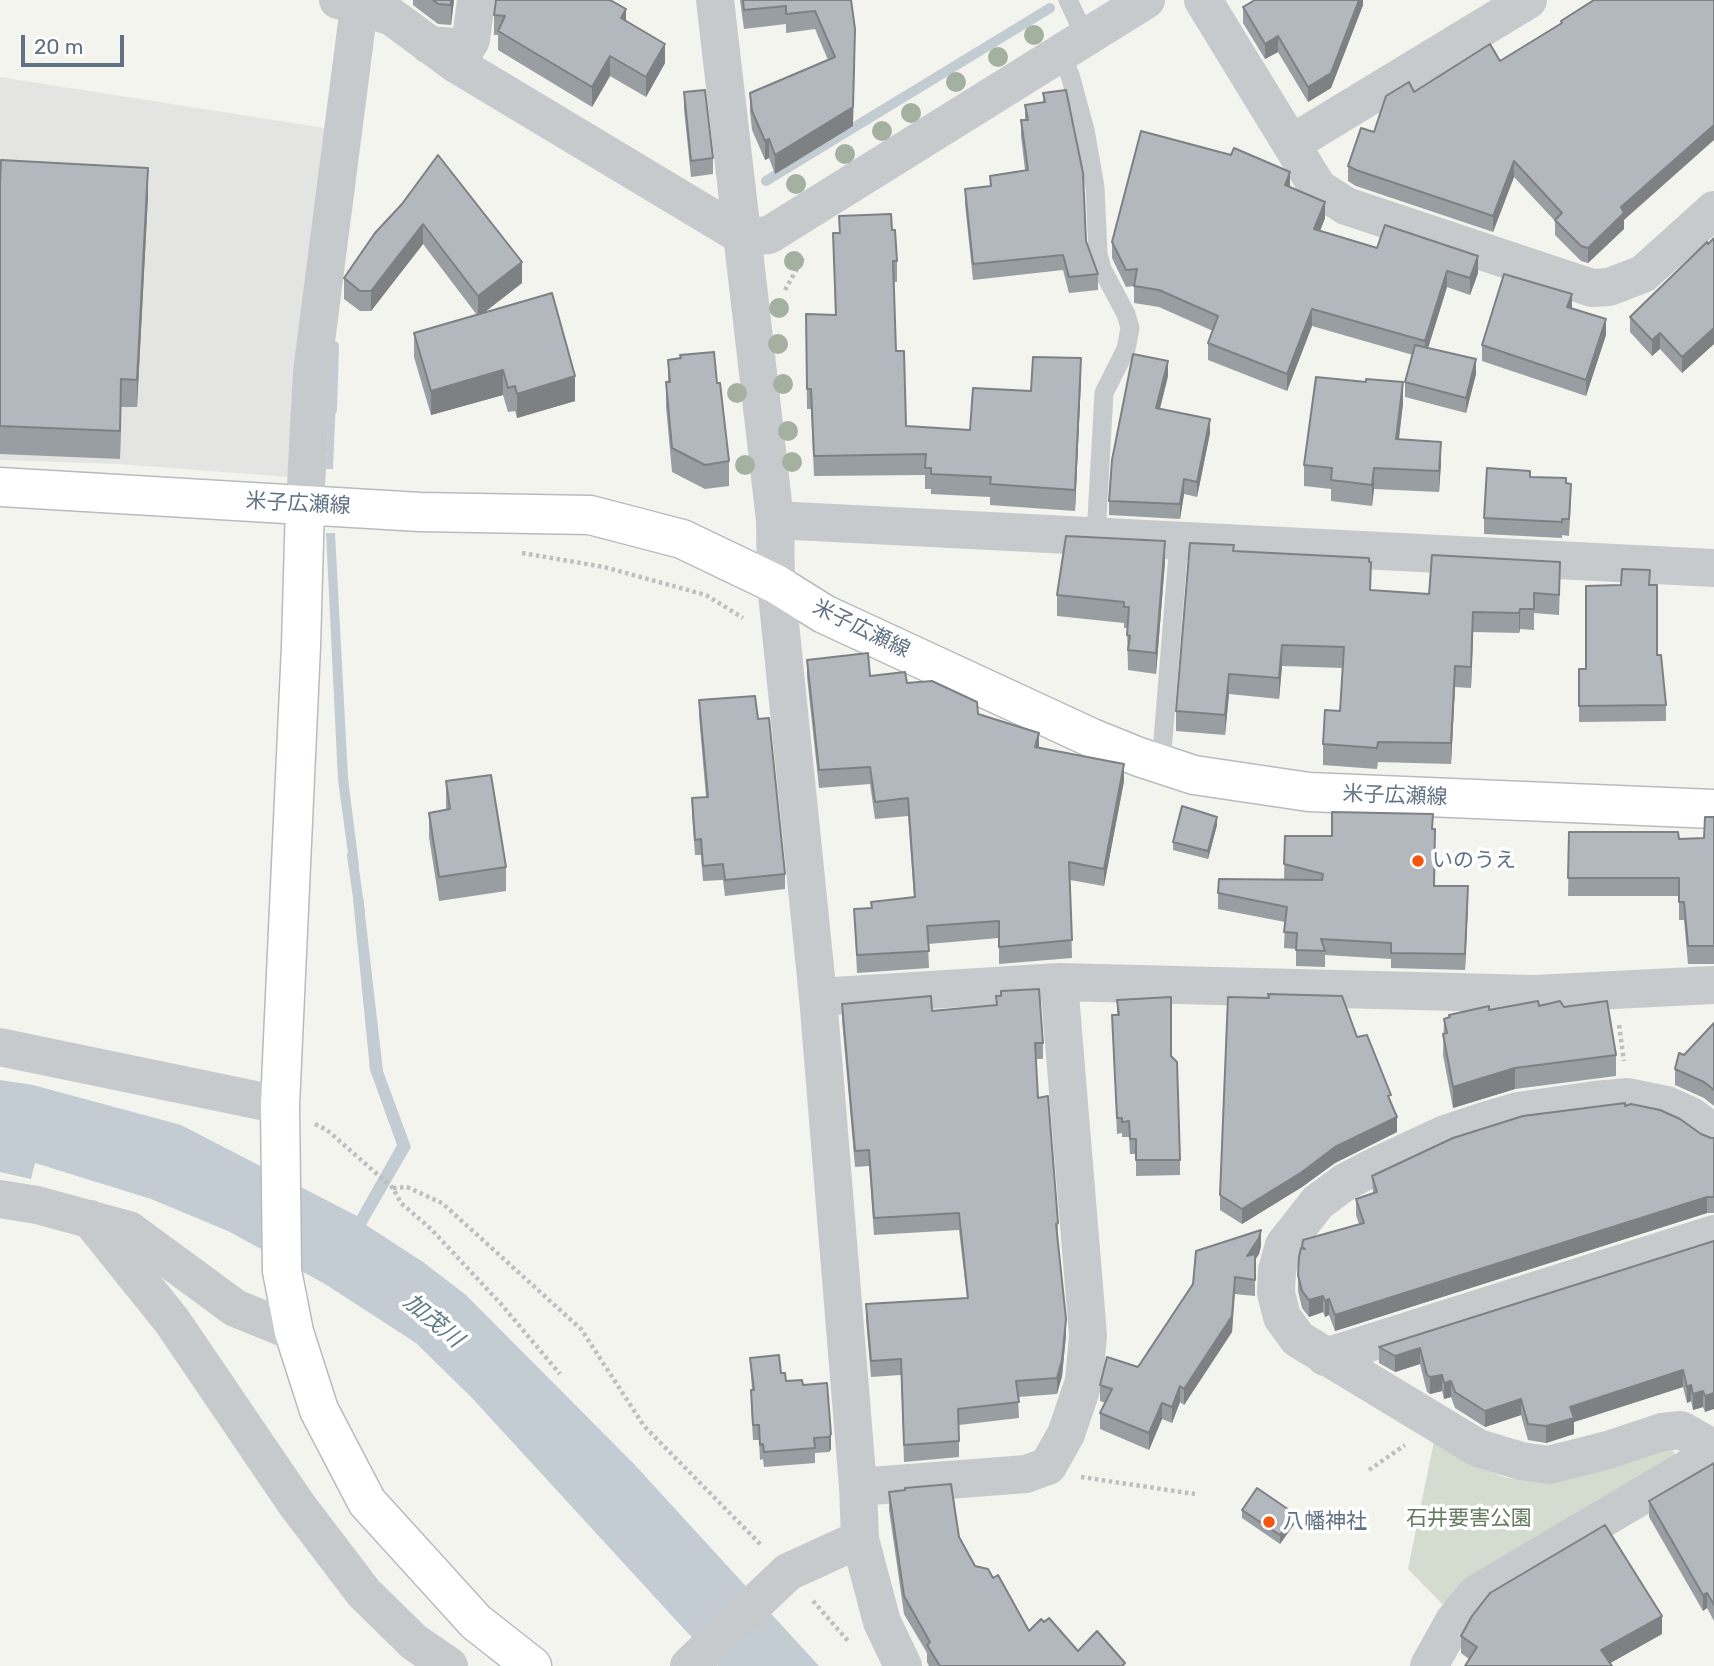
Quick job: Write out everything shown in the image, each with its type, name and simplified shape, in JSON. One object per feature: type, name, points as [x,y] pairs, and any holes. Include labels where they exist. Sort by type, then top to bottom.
[{"type":"main road","name":"米子広瀬線","points":[[0,487],[420,512],[590,515],[682,539],[776,584],[824,614],[1092,738],[1194,775],[1309,792],[1714,808]]},
{"type":"main road","points":[[305,505],[302,646],[281,1122],[282,1271],[294,1332],[319,1410],[367,1502],[476,1622],[532,1666]]},
{"type":"street","points":[[429,45],[466,48],[471,40],[476,0]]},
{"type":"street","points":[[715,0],[775,520],[776,584],[818,997],[860,1539],[882,1622],[903,1666]]},
{"type":"street","points":[[305,505],[312,372],[348,4],[392,17],[456,64],[744,237],[769,235],[1146,0]]},
{"type":"street","points":[[1203,0],[1318,188],[1346,206],[1592,288],[1609,287],[1643,274],[1714,210]]},
{"type":"street","points":[[1291,144],[1528,0]]},
{"type":"street","points":[[775,520],[1714,568]]},
{"type":"street","points":[[818,997],[1059,982],[1535,994],[1714,985]]},
{"type":"street","points":[[858,1487],[1026,1474],[1048,1466],[1066,1434],[1084,1381],[1088,1335],[1059,982]]},
{"type":"street","points":[[0,1047],[281,1122]]},
{"type":"street","points":[[1429,1666],[1454,1621],[1476,1594],[1714,1451],[1681,1430],[1662,1432],[1608,1450],[1549,1465],[1521,1461],[1478,1448],[1298,1339],[1282,1317],[1276,1293],[1277,1270],[1284,1245],[1318,1202],[1345,1182],[1445,1134],[1480,1122],[1544,1107],[1628,1097],[1667,1104],[1691,1116],[1714,1133]]},
{"type":"street","points":[[0,1199],[37,1205],[129,1230],[235,1308],[294,1332]]},
{"type":"street","points":[[90,1219],[172,1321],[297,1505],[363,1593],[414,1642],[449,1666]]},
{"type":"street","points":[[1325,1357],[1714,1234]]},
{"type":"street","points":[[690,1666],[785,1575],[860,1539]]},
{"type":"lane","points":[[1068,0],[1073,46],[1070,75],[1085,130],[1095,187],[1098,254],[1102,269],[1126,314],[1130,328],[1126,349],[1104,393],[1096,536]]},
{"type":"lane","points":[[1161,765],[1179,541]]},
{"type":"path","points":[[784,293],[796,268],[809,251]]},
{"type":"path","points":[[513,551],[604,567],[706,595],[749,622]]},
{"type":"path","points":[[1615,991],[1628,1097]]},
{"type":"path","points":[[281,1122],[327,1130],[393,1188],[401,1203],[432,1229],[560,1374]]},
{"type":"path","points":[[393,1188],[407,1187],[442,1203],[581,1329],[644,1426],[852,1645]]},
{"type":"path","points":[[1048,1466],[1067,1475],[1195,1494]]},
{"type":"shaded area","points":[[0,77],[331,129],[302,478],[118,464],[0,460]]},
{"type":"green space","name":"石井要害公園","points":[[1434,1441],[1478,1467],[1507,1478],[1540,1481],[1671,1447],[1676,1456],[1445,1607],[1408,1569]]},
{"type":"water","points":[[329,397],[336,397],[333,469],[326,469]]},
{"type":"water","points":[[326,533],[335,533],[348,778],[359,866],[350,868],[338,780]]},
{"type":"water","name":"加茂川","points":[[363,897],[383,1071],[411,1147],[366,1225],[423,1262],[466,1295],[634,1464],[819,1666],[718,1666],[472,1398],[416,1343],[325,1284],[228,1231],[151,1199],[35,1163],[31,1179],[0,1172],[0,1080],[33,1085],[181,1125],[357,1216],[397,1145],[370,1070],[353,899]]},
{"type":"building","points":[[433,0],[451,0],[451,5],[438,4]]},
{"type":"building","points":[[496,0],[610,0],[626,9],[621,18],[665,44],[646,77],[610,56],[592,87],[498,31],[505,16],[494,15]]},
{"type":"building","points":[[743,0],[851,0],[855,29],[853,107],[775,155],[769,139],[765,141],[752,111],[750,93],[835,57],[815,11],[786,14],[786,6],[744,10]]},
{"type":"building","points":[[1255,0],[1359,0],[1331,73],[1308,87],[1278,36],[1265,44],[1243,7]]},
{"type":"building","points":[[1594,0],[1714,0],[1714,125],[1621,207],[1624,213],[1588,248],[1581,246],[1555,220],[1562,213],[1514,161],[1493,216],[1348,166],[1361,128],[1374,132],[1386,96],[1409,82],[1414,92],[1490,44],[1500,61]]},
{"type":"building","points":[[705,90],[713,158],[691,161],[684,92]]},
{"type":"building","points":[[1066,90],[1083,173],[1086,241],[1098,274],[1069,277],[1063,255],[973,264],[965,189],[991,186],[990,176],[1028,170],[1021,120],[1028,120],[1025,105],[1045,102],[1043,93]]},
{"type":"building","points":[[1141,131],[1231,155],[1234,148],[1290,172],[1285,185],[1325,202],[1314,229],[1377,248],[1385,225],[1478,256],[1470,278],[1447,271],[1425,341],[1312,309],[1287,374],[1208,343],[1218,316],[1159,290],[1134,286],[1137,269],[1126,270],[1112,242]]},
{"type":"building","points":[[438,155],[522,262],[478,296],[423,224],[371,291],[360,291],[344,278],[375,233],[402,204]]},
{"type":"building","points":[[1,160],[148,168],[137,380],[121,379],[120,431],[0,426]]},
{"type":"building","points":[[891,214],[897,261],[893,261],[896,351],[904,351],[906,426],[970,430],[973,388],[1031,391],[1033,357],[1081,358],[1075,490],[990,484],[991,477],[931,474],[931,468],[925,468],[926,454],[814,456],[811,389],[807,389],[806,314],[836,315],[833,233],[840,233],[839,216]]},
{"type":"building","points":[[1714,238],[1714,328],[1682,357],[1660,333],[1652,340],[1630,317]]},
{"type":"building","points":[[1504,274],[1572,294],[1567,307],[1606,319],[1586,380],[1482,345]]},
{"type":"building","points":[[552,293],[575,376],[517,394],[515,386],[508,388],[503,370],[431,391],[414,333]]},
{"type":"building","points":[[1415,345],[1476,359],[1466,398],[1405,382]]},
{"type":"building","points":[[714,352],[729,461],[705,465],[672,448],[666,382],[670,382],[668,360],[681,358],[680,355]]},
{"type":"building","points":[[1133,354],[1168,361],[1156,408],[1210,419],[1197,482],[1184,479],[1180,504],[1109,501],[1112,460]]},
{"type":"building","points":[[1316,377],[1366,382],[1366,379],[1403,382],[1396,439],[1441,442],[1439,471],[1374,468],[1372,485],[1331,480],[1332,468],[1304,465]]},
{"type":"building","points":[[1487,468],[1530,471],[1530,477],[1566,478],[1566,483],[1571,484],[1569,519],[1562,519],[1562,522],[1484,518]]},
{"type":"building","points":[[1066,536],[1165,541],[1156,653],[1128,650],[1129,607],[1124,607],[1124,602],[1057,595]]},
{"type":"building","points":[[1190,543],[1234,545],[1233,551],[1369,558],[1370,590],[1429,594],[1432,555],[1560,562],[1559,595],[1534,593],[1534,609],[1520,609],[1519,613],[1473,612],[1471,667],[1455,666],[1451,743],[1378,742],[1377,748],[1323,744],[1325,710],[1340,711],[1344,647],[1282,645],[1279,678],[1229,674],[1225,715],[1176,711]]},
{"type":"building","points":[[1622,569],[1650,570],[1649,585],[1657,585],[1657,655],[1661,655],[1666,705],[1579,706],[1579,669],[1586,669],[1586,586],[1621,585]]},
{"type":"building","points":[[868,653],[870,676],[905,672],[907,683],[932,681],[977,702],[978,714],[1039,733],[1035,747],[1124,764],[1104,869],[1069,862],[1072,940],[999,947],[999,921],[927,926],[929,951],[857,955],[854,909],[872,908],[871,902],[915,897],[908,798],[875,802],[870,767],[819,770],[807,660]]},
{"type":"building","points":[[755,696],[758,719],[769,718],[785,874],[725,880],[723,864],[703,866],[701,839],[695,840],[692,798],[708,797],[699,700]]},
{"type":"building","points":[[491,775],[506,867],[439,877],[429,813],[450,809],[446,781]]},
{"type":"building","points":[[1182,806],[1217,817],[1208,851],[1173,842]]},
{"type":"building","points":[[1332,812],[1433,814],[1434,886],[1468,886],[1465,954],[1391,953],[1391,943],[1321,939],[1325,951],[1296,950],[1297,933],[1284,932],[1287,907],[1218,893],[1219,879],[1322,880],[1323,874],[1284,864],[1285,836],[1332,836]]},
{"type":"building","points":[[1705,817],[1714,817],[1714,946],[1688,946],[1684,902],[1679,902],[1679,878],[1568,878],[1569,832],[1678,832],[1679,839],[1704,838]]},
{"type":"building","points":[[1039,989],[1043,1043],[1035,1043],[1038,1098],[1048,1096],[1056,1224],[1066,1319],[1062,1360],[1057,1378],[1016,1381],[1019,1402],[958,1409],[959,1441],[904,1445],[901,1359],[871,1361],[866,1304],[968,1298],[959,1213],[874,1218],[869,1150],[855,1151],[842,1004],[931,996],[932,1011],[997,1005],[996,996],[1001,996],[1001,991]]},
{"type":"building","points":[[1268,994],[1342,996],[1357,1037],[1367,1035],[1397,1117],[1335,1147],[1302,1172],[1242,1209],[1220,1195],[1228,997],[1269,998]]},
{"type":"building","points":[[1171,997],[1171,1056],[1177,1062],[1180,1160],[1136,1160],[1136,1139],[1130,1139],[1129,1121],[1122,1122],[1122,1118],[1117,1118],[1112,1015],[1119,1015],[1117,1000]]},
{"type":"building","points":[[1538,1001],[1539,1006],[1560,1001],[1564,1007],[1607,1001],[1616,1055],[1515,1068],[1453,1087],[1443,1034],[1447,1033],[1444,1019],[1450,1017],[1449,1015],[1489,1006],[1489,1010]]},
{"type":"building","points":[[1714,1023],[1714,1090],[1704,1082],[1675,1069],[1679,1053],[1684,1055]]},
{"type":"building","points":[[1625,1103],[1625,1106],[1631,1104],[1660,1110],[1680,1119],[1701,1134],[1714,1138],[1714,1197],[1335,1315],[1329,1299],[1325,1301],[1323,1296],[1309,1300],[1302,1291],[1298,1275],[1301,1248],[1305,1249],[1302,1247],[1303,1240],[1364,1223],[1356,1199],[1377,1192],[1372,1176],[1453,1138],[1523,1116]]},
{"type":"building","points":[[1261,1230],[1247,1256],[1255,1254],[1255,1280],[1235,1277],[1232,1316],[1184,1389],[1180,1386],[1172,1407],[1162,1403],[1149,1433],[1100,1413],[1112,1389],[1100,1385],[1107,1357],[1138,1367],[1193,1284],[1196,1251]]},
{"type":"building","points":[[1714,1241],[1714,1393],[1705,1396],[1703,1391],[1693,1394],[1691,1385],[1687,1387],[1683,1370],[1570,1407],[1574,1418],[1546,1426],[1528,1424],[1521,1399],[1485,1411],[1455,1392],[1451,1381],[1444,1383],[1442,1375],[1427,1375],[1420,1348],[1395,1356],[1379,1347]]},
{"type":"building","points":[[779,1355],[781,1373],[785,1373],[786,1381],[802,1380],[803,1385],[827,1383],[831,1434],[829,1437],[814,1438],[815,1448],[764,1452],[763,1444],[760,1445],[759,1425],[753,1425],[751,1390],[754,1390],[750,1358]]},
{"type":"building","points":[[1714,1463],[1714,1605],[1707,1593],[1703,1595],[1649,1501]]},
{"type":"building","points":[[951,1484],[959,1537],[975,1566],[988,1569],[993,1578],[998,1575],[1029,1631],[1041,1619],[1044,1622],[1049,1618],[1078,1651],[1097,1631],[1125,1663],[1122,1666],[940,1666],[904,1596],[889,1492]]},
{"type":"building","points":[[1257,1488],[1295,1514],[1280,1535],[1242,1510]]},
{"type":"building","points":[[1605,1525],[1662,1616],[1601,1650],[1612,1666],[1465,1666],[1477,1647],[1461,1636],[1490,1593]]},
{"type":"waterway","points":[[766,181],[1050,8]]},
{"type":"waterway","points":[[332,410],[334,346]]},
{"type":"waterway","points":[[352,855],[360,912]]},
{"type":"place","name":"いのうえ","points":[[1418,861]]},
{"type":"place","name":"八幡神社","points":[[1269,1522]]}]
